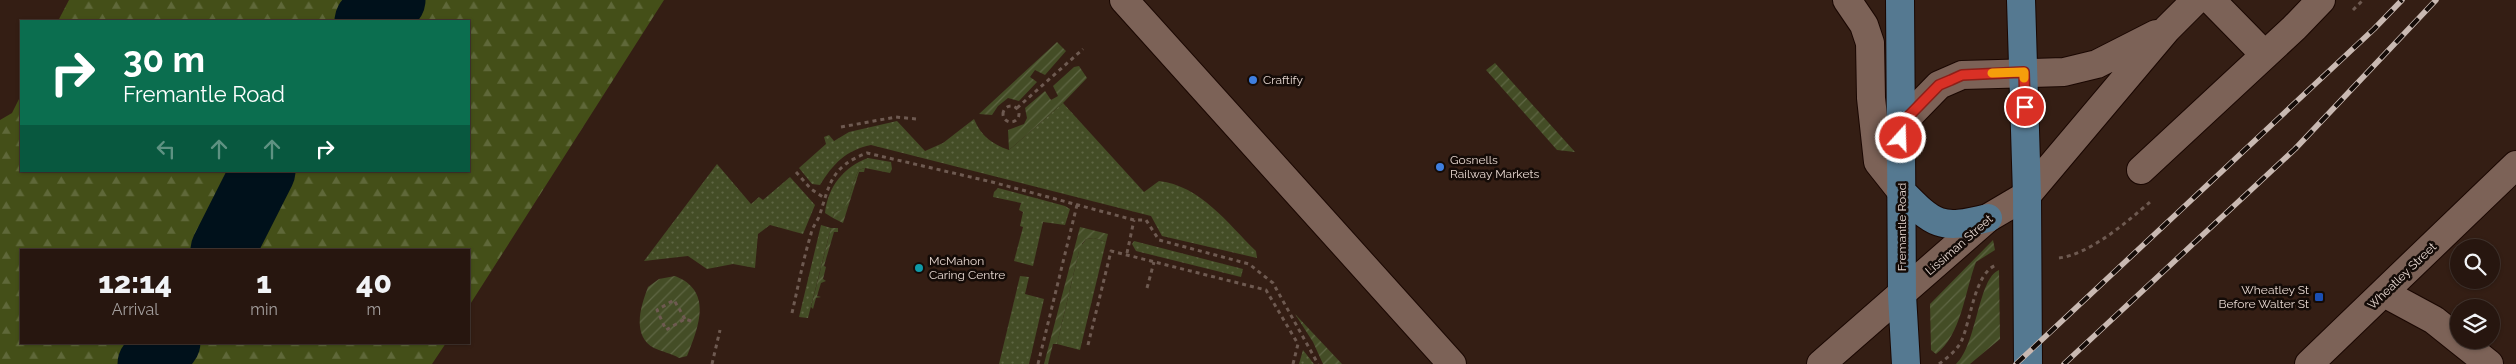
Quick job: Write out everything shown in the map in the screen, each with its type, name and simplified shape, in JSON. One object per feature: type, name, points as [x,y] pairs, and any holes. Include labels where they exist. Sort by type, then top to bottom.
[{"type":"main road","name":"Fremantle Road","points":[[1900,0],[1902,295],[1906,364]]},
{"type":"main road","points":[[2021,0],[2027,195],[2028,364]]},
{"type":"main road","points":[[1901,191],[1925,215],[1941,224],[1964,224],[1988,218]]},
{"type":"street","points":[[1124,0],[1452,364]]},
{"type":"street","points":[[1847,0],[1864,25],[1870,43],[1871,98],[1878,162],[1901,191]]},
{"type":"street","name":"Lissiman Street","points":[[1821,364],[1862,326],[1902,295],[1988,218],[2027,195],[2167,29],[2196,0]]},
{"type":"street","points":[[2211,0],[2265,55]]},
{"type":"street","points":[[2140,170],[2265,55],[2321,0]]},
{"type":"street","name":"Lissiman Street","points":[[1901,124],[1939,85],[1962,75],[2064,72],[2097,64],[2167,29]]},
{"type":"street","name":"Wheatley Street","points":[[2309,364],[2516,165]]},
{"type":"street","points":[[2384,293],[2434,320],[2450,333]]},
{"type":"street","points":[[2470,349],[2489,364]]},
{"type":"path","points":[[1017,108],[1083,49]]},
{"type":"path","points":[[1011,106],[1017,108],[1019,113],[1017,120],[1012,123],[1005,120],[1002,114],[1004,109],[1011,106]]},
{"type":"path","points":[[841,127],[896,117],[916,119]]},
{"type":"path","points":[[792,313],[811,233],[819,217],[823,197],[834,176],[851,159],[867,153],[1134,220],[1146,220],[1159,240],[1249,264],[1274,283],[1318,364]]},
{"type":"path","points":[[796,172],[811,189],[823,197]]},
{"type":"path","points":[[1038,364],[1077,205]]},
{"type":"path","points":[[1127,254],[1134,220]]},
{"type":"path","points":[[1088,345],[1111,251],[1266,290],[1298,344],[1293,364]]},
{"type":"path","points":[[1147,288],[1154,262]]},
{"type":"path","points":[[1939,364],[1950,355],[1960,342],[1982,278],[1989,268],[2001,263]]},
{"type":"path","points":[[684,319],[666,330],[657,310],[674,300],[684,319],[694,322]]},
{"type":"path","points":[[712,364],[720,330]]},
{"type":"green space","points":[[69,0],[664,0],[470,304],[470,249],[20,249],[20,344],[445,344],[432,364],[0,364],[0,120],[12,113],[20,97],[20,172],[470,172],[470,20],[59,20]]},
{"type":"green space","points":[[1057,42],[1066,51],[1045,75],[1035,70],[1030,77],[1037,82],[1019,101],[1008,98],[998,106],[992,115],[979,114]]},
{"type":"green space","points":[[1495,63],[1575,152],[1557,150],[1486,70]]},
{"type":"green space","points":[[1079,66],[1087,78],[1063,103],[1009,150],[1008,130],[1024,124],[1027,118],[1025,108],[1045,91],[1051,100],[1058,96],[1053,86],[1074,67]]},
{"type":"green space","points":[[1063,103],[1144,192],[1159,181],[1174,184],[1188,190],[1201,198],[1224,218],[1256,251],[1257,258],[1162,236],[1151,216],[871,145],[847,154],[835,164],[820,185],[812,184],[799,168],[826,144],[824,137],[829,135],[834,141],[849,132],[897,121],[925,151],[943,143],[974,119],[988,139],[1009,150]]},
{"type":"green space","points":[[868,158],[891,162],[892,169],[890,173],[865,168],[859,170],[845,208],[834,213],[833,218],[825,213],[830,194],[839,179],[845,172]]},
{"type":"green space","points":[[717,164],[751,204],[759,197],[763,200],[790,177],[815,205],[803,234],[770,225],[758,234],[755,268],[733,264],[707,269],[688,256],[644,261]]},
{"type":"green space","points":[[865,168],[864,172],[859,172],[843,223],[833,218],[834,213],[843,209],[846,205],[859,170]]},
{"type":"green space","points":[[998,188],[1070,209],[1065,225],[1043,222],[1033,266],[1014,261],[1023,227],[1020,226],[1023,212],[1019,210],[1021,203],[993,197],[994,192]]},
{"type":"green space","points":[[821,225],[831,228],[808,318],[799,317]]},
{"type":"green space","points":[[1080,227],[1108,234],[1106,242],[1094,238],[1086,239],[1082,244],[1086,246],[1085,251],[1079,251],[1057,344],[1053,344],[1048,364],[1044,364]]},
{"type":"green space","points":[[831,228],[838,228],[838,232],[834,232],[824,266],[826,267],[823,279],[826,281],[821,283],[817,296],[821,297],[816,298],[813,309],[811,307]]},
{"type":"green space","points":[[1094,238],[1106,242],[1080,350],[1057,344],[1079,251],[1085,251],[1082,245],[1086,239]]},
{"type":"green space","points":[[1993,240],[1995,250],[1976,262],[1957,325],[1944,346],[1936,354],[1931,350],[1930,304]]},
{"type":"green space","points":[[1134,241],[1243,269],[1241,277],[1136,251],[1132,244]]},
{"type":"green space","points":[[1999,270],[2000,339],[1970,364],[1956,364],[1969,342],[1986,285]]},
{"type":"green space","points":[[675,276],[687,283],[695,291],[699,300],[700,310],[696,333],[687,356],[679,358],[654,348],[642,336],[640,328],[641,311],[648,287],[659,279]]},
{"type":"green space","points":[[1020,276],[1029,277],[1025,294],[1044,299],[1029,364],[999,364]]},
{"type":"green space","points":[[1295,314],[1342,364],[1323,364],[1313,342]]},
{"type":"green space","points":[[1303,350],[1314,364],[1299,364]]},
{"type":"waterway","points":[[368,20],[393,0]]},
{"type":"waterway","points":[[224,249],[262,172]]},
{"type":"waterway","points":[[150,364],[166,344]]},
{"type":"railway","points":[[2016,364],[2374,29],[2402,0]]},
{"type":"railway","points":[[2064,364],[2295,149],[2436,0]]},
{"type":"slow traffic","points":[[1992,73],[2024,72],[2024,78]]},
{"type":"place","name":"Craftify","points":[[1253,80]]},
{"type":"place","name":"Gosnells Railway Markets","points":[[1440,167]]},
{"type":"place","name":"McMahon Caring Centre","points":[[919,268]]},
{"type":"place","name":"Wheatley St Before Walter St","points":[[2319,297]]},
{"type":"route","points":[[1901,138],[1901,124],[1939,85],[1962,75],[2024,72],[2025,107]]}]
